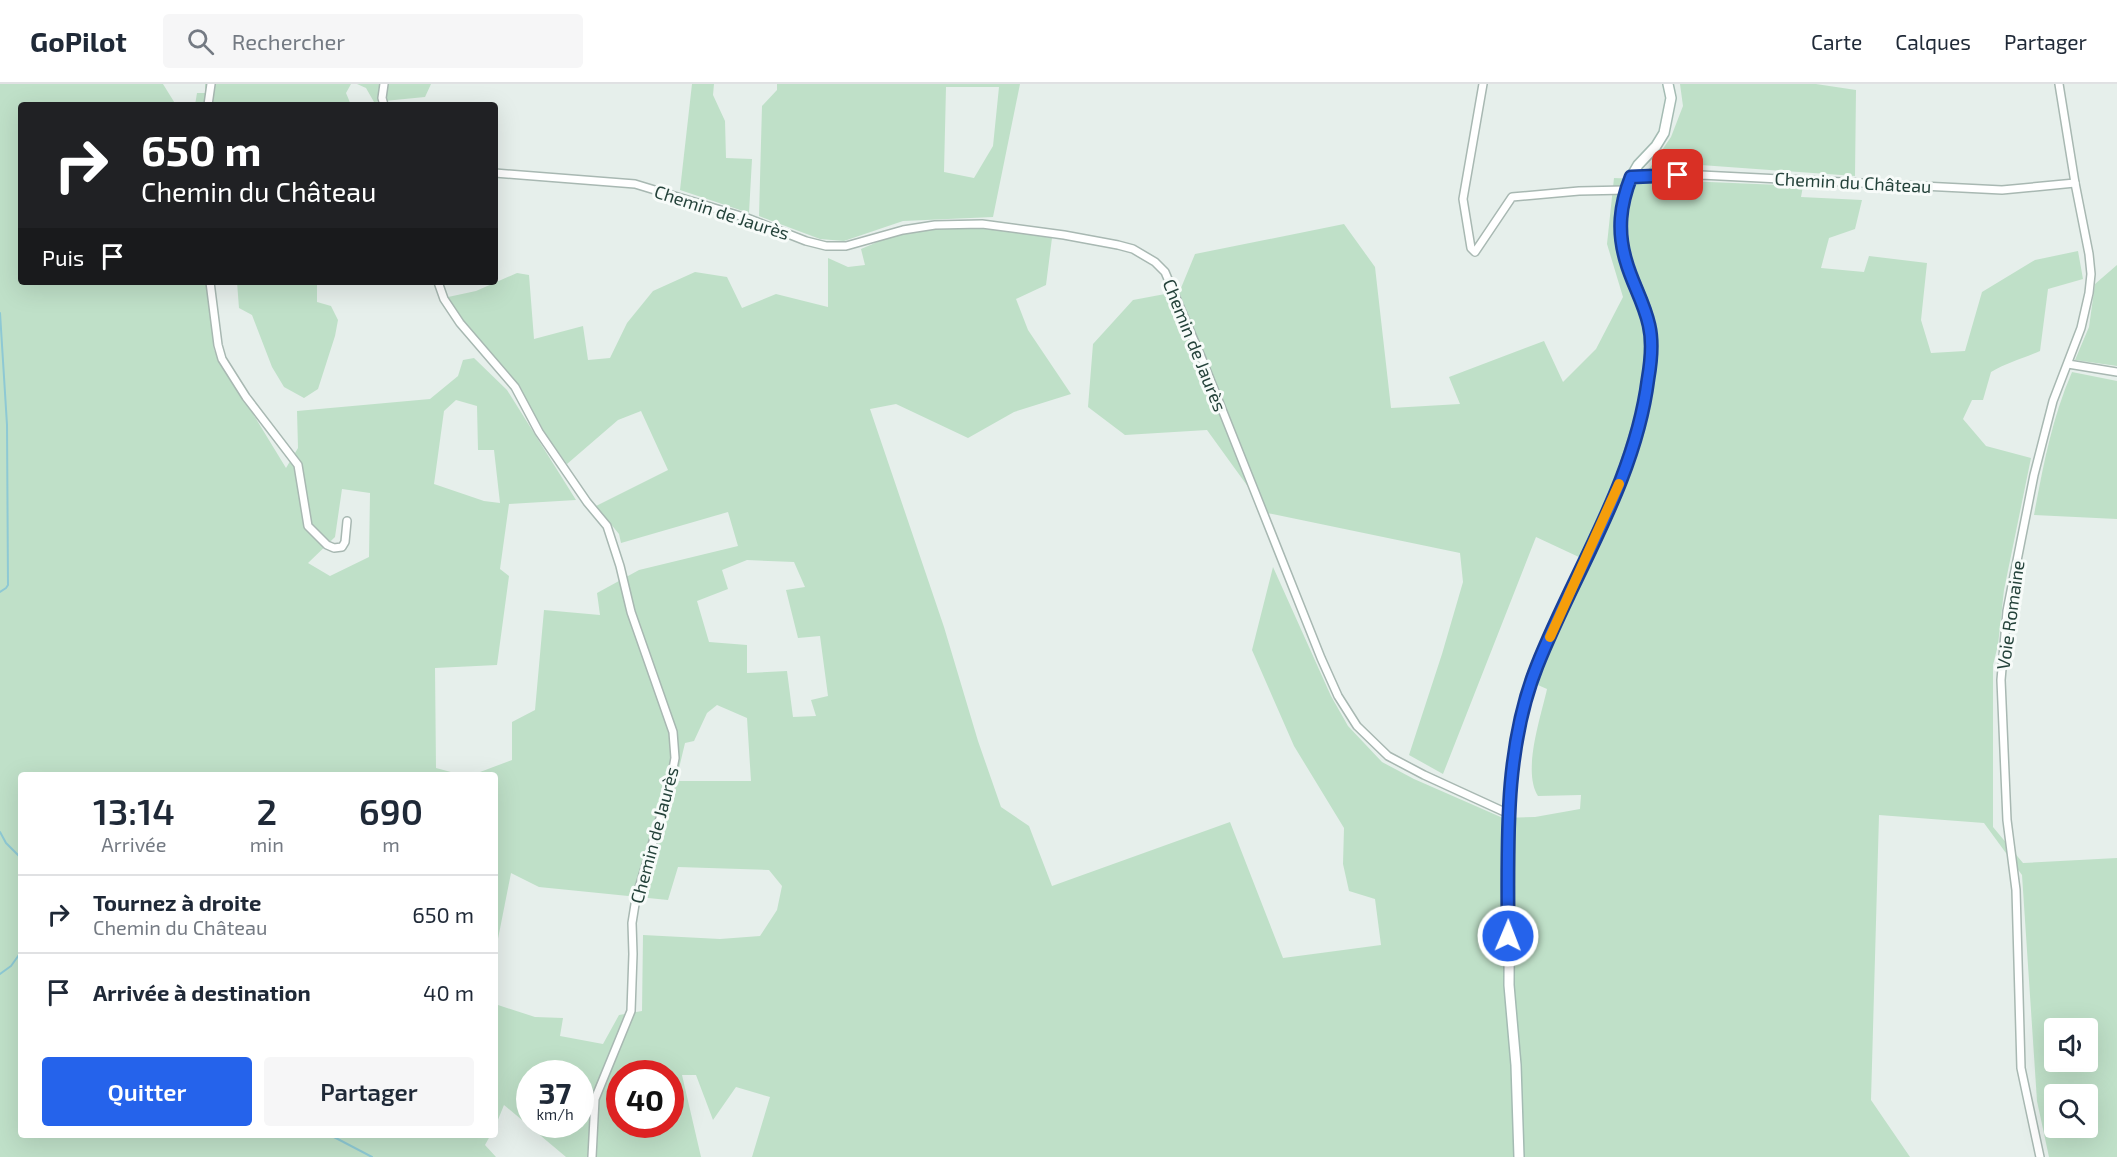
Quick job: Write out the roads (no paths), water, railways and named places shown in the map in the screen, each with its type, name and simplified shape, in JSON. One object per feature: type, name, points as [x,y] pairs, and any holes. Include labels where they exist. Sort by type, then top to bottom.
[{"type":"street","points":[[208,102],[211,84]]},
{"type":"street","points":[[383,102],[381,98],[384,84]]},
{"type":"street","points":[[1483,84],[1463,199],[1471,249],[1475,252],[1512,197],[1579,191],[1626,190]]},
{"type":"street","points":[[1519,1157],[1516,1065],[1509,985],[1510,789],[1518,734],[1531,682],[1619,484],[1641,415],[1651,354],[1650,328],[1644,306],[1626,262],[1620,214],[1631,177],[1664,133],[1671,98],[1668,84]]},
{"type":"street","name":"Voie Romaine","points":[[2040,1157],[2021,1068],[2016,890],[2007,820],[2001,680],[2007,611],[2034,475],[2053,401],[2086,311],[2091,274],[2059,84]]},
{"type":"street","name":"Chemin de Jaurès","points":[[498,172],[636,184],[747,218],[806,241],[826,246],[846,246],[903,230],[935,225],[982,224],[1105,242],[1133,249],[1155,262],[1165,272],[1202,359],[1321,658],[1338,696],[1357,726],[1388,756],[1424,775],[1509,813]]},
{"type":"street","name":"Chemin du Château","points":[[1631,177],[1701,175],[2002,190],[2074,183]]},
{"type":"street","points":[[210,285],[222,359],[246,397],[298,465],[308,526],[327,545],[334,548],[342,547],[345,542],[347,521]]},
{"type":"street","name":"Chemin de Jaurès","points":[[439,285],[444,299],[460,323],[515,387],[539,432],[587,502],[607,526],[631,612],[673,732],[675,758],[670,784],[636,898],[632,923],[631,1011],[595,1099],[592,1157]]},
{"type":"street","points":[[2067,364],[2117,372]]},
{"type":"waterway","points":[[0,313],[7,425],[8,585],[0,592]]},
{"type":"waterway","points":[[0,832],[6,843],[18,855]]},
{"type":"waterway","points":[[0,974],[11,966],[18,956]]},
{"type":"waterway","points":[[336,1138],[372,1157]]}]
